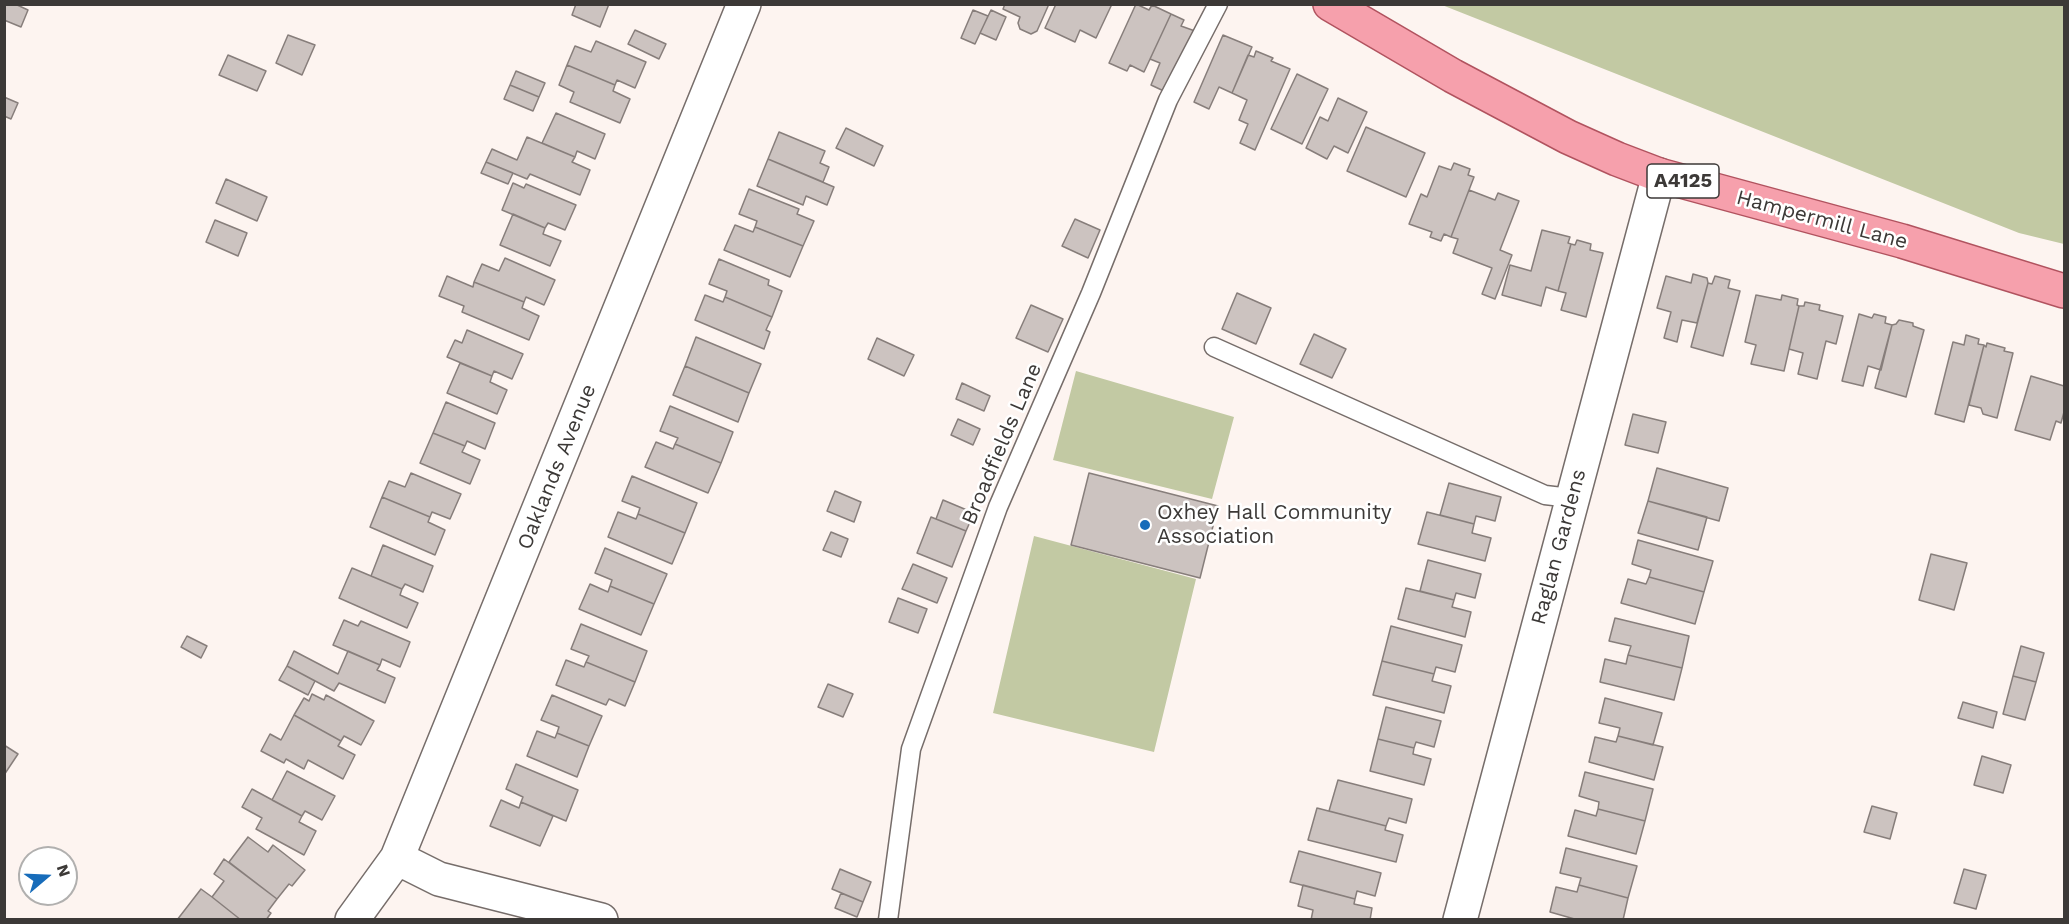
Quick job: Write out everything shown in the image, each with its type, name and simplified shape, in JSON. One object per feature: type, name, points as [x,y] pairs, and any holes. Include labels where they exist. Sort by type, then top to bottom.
[{"type":"main road","name":"Hampermill Lane","points":[[1330,4],[1453,76],[1568,137],[1617,159],[1659,175],[1902,242],[2064,291]]},
{"type":"street","name":"Oaklands Avenue","points":[[352,920],[397,858],[744,4]]},
{"type":"street","name":"Raglan Gardens","points":[[1460,920],[1659,175]]},
{"type":"street","points":[[397,858],[439,879],[601,920]]},
{"type":"lane","name":"Broadfields Lane","points":[[888,920],[911,749],[998,507],[1091,293],[1168,100],[1218,4]]},
{"type":"lane","points":[[1214,347],[1545,495],[1571,498]]},
{"type":"green space","points":[[1442,5],[2064,5],[2064,244],[2019,233]]},
{"type":"green space","points":[[1076,371],[1234,417],[1212,499],[1053,460]]},
{"type":"green space","points":[[1034,536],[1196,579],[1154,752],[993,713]]},
{"type":"building","points":[[4,4],[15,4],[28,10],[21,27],[4,20]]},
{"type":"building","points":[[576,4],[609,4],[600,27],[572,15]]},
{"type":"building","points":[[1005,4],[1049,4],[1037,31],[1031,34],[1020,29],[1018,23],[1020,17],[1003,9]]},
{"type":"building","points":[[1056,4],[1112,4],[1096,38],[1080,30],[1075,42],[1045,28]]},
{"type":"building","points":[[1136,4],[1149,10],[1152,5],[1171,14],[1144,72],[1130,65],[1127,71],[1109,63]]},
{"type":"building","points":[[973,10],[988,16],[975,44],[961,38]]},
{"type":"building","points":[[991,10],[1006,17],[996,40],[980,33]]},
{"type":"building","points":[[1171,14],[1184,20],[1181,26],[1195,31],[1168,93],[1151,85],[1160,63],[1150,59]]},
{"type":"building","points":[[635,30],[666,44],[659,59],[628,44]]},
{"type":"building","points":[[288,35],[315,45],[302,75],[276,63]]},
{"type":"building","points":[[1223,35],[1252,47],[1232,93],[1219,87],[1209,109],[1194,102]]},
{"type":"building","points":[[596,41],[646,62],[635,88],[617,80],[615,85],[567,65],[575,46],[591,52]]},
{"type":"building","points":[[1256,51],[1273,58],[1271,61],[1290,69],[1255,150],[1240,143],[1248,124],[1239,120],[1247,100],[1232,93],[1248,55],[1254,57]]},
{"type":"building","points":[[228,55],[266,71],[257,91],[219,75]]},
{"type":"building","points":[[567,65],[615,85],[613,91],[630,99],[620,123],[570,102],[574,92],[559,85]]},
{"type":"building","points":[[516,71],[545,83],[539,97],[510,85]]},
{"type":"building","points":[[1297,74],[1328,89],[1302,144],[1271,129]]},
{"type":"building","points":[[510,85],[539,97],[533,111],[504,99]]},
{"type":"building","points":[[4,97],[18,103],[11,119],[4,116]]},
{"type":"building","points":[[1338,98],[1367,112],[1348,153],[1334,146],[1327,159],[1306,148],[1320,117],[1328,121]]},
{"type":"building","points":[[556,113],[605,134],[595,159],[577,151],[575,157],[542,143]]},
{"type":"building","points":[[1366,127],[1425,153],[1406,197],[1347,171]]},
{"type":"building","points":[[846,128],[883,146],[874,166],[836,148]]},
{"type":"building","points":[[779,132],[825,151],[820,163],[829,167],[823,182],[768,159]]},
{"type":"building","points":[[527,137],[575,157],[572,162],[590,170],[580,195],[530,174],[527,179],[486,162],[492,149],[517,160]]},
{"type":"building","points":[[768,159],[834,187],[827,205],[806,196],[803,205],[757,186]]},
{"type":"building","points":[[486,162],[513,173],[508,184],[481,173]]},
{"type":"building","points":[[1454,163],[1470,169],[1468,175],[1474,177],[1451,237],[1444,234],[1441,241],[1430,237],[1432,232],[1409,224],[1421,194],[1427,197],[1439,166],[1451,170]]},
{"type":"building","points":[[226,179],[267,197],[257,221],[216,203]]},
{"type":"building","points":[[513,183],[524,188],[526,184],[576,205],[565,230],[548,223],[545,228],[502,210]]},
{"type":"building","points":[[749,189],[799,209],[797,214],[814,221],[803,246],[755,227],[757,221],[739,214]]},
{"type":"building","points":[[1469,190],[1495,200],[1498,193],[1519,201],[1500,250],[1512,255],[1495,299],[1482,294],[1492,268],[1453,253],[1458,239],[1451,237]]},
{"type":"building","points":[[513,214],[545,228],[543,234],[561,241],[550,266],[500,245]]},
{"type":"building","points":[[1075,219],[1100,230],[1088,258],[1062,246]]},
{"type":"building","points":[[215,220],[247,233],[238,256],[206,242]]},
{"type":"building","points":[[735,225],[753,232],[755,227],[803,246],[790,277],[724,250]]},
{"type":"building","points":[[1542,230],[1570,237],[1568,243],[1571,244],[1558,291],[1546,287],[1541,306],[1502,295],[1510,265],[1531,271]]},
{"type":"building","points":[[1577,240],[1591,244],[1590,250],[1603,253],[1586,317],[1561,310],[1566,293],[1558,291],[1571,244],[1575,245]]},
{"type":"building","points":[[505,258],[555,280],[544,305],[526,297],[524,302],[474,282],[482,264],[499,271]]},
{"type":"building","points":[[719,259],[769,280],[768,285],[782,291],[772,317],[725,297],[727,291],[709,284]]},
{"type":"building","points":[[1693,274],[1707,278],[1708,283],[1697,323],[1682,320],[1677,342],[1664,338],[1671,312],[1657,308],[1666,276],[1691,283]]},
{"type":"building","points":[[447,276],[473,287],[474,282],[524,302],[522,308],[539,316],[529,340],[462,312],[464,306],[439,296]]},
{"type":"building","points":[[1715,276],[1730,280],[1728,288],[1740,291],[1723,356],[1691,347],[1708,283],[1712,284]]},
{"type":"building","points":[[1237,293],[1271,308],[1256,344],[1222,329]]},
{"type":"building","points":[[705,295],[723,302],[725,297],[772,317],[766,330],[770,332],[764,349],[695,320]]},
{"type":"building","points":[[1756,295],[1781,300],[1782,295],[1798,299],[1797,305],[1799,306],[1784,371],[1751,364],[1756,345],[1745,342]]},
{"type":"building","points":[[1805,302],[1820,305],[1819,310],[1843,316],[1836,344],[1826,341],[1817,379],[1798,374],[1803,353],[1789,349],[1799,306],[1804,306]]},
{"type":"building","points":[[1031,305],[1063,319],[1048,352],[1016,338]]},
{"type":"building","points":[[1859,314],[1872,318],[1874,314],[1886,317],[1885,323],[1892,325],[1881,370],[1868,366],[1863,386],[1842,381]]},
{"type":"building","points":[[1899,320],[1913,323],[1913,326],[1924,330],[1906,397],[1875,388],[1892,325]]},
{"type":"building","points":[[467,330],[523,354],[512,379],[494,371],[492,376],[447,357],[455,340],[462,343]]},
{"type":"building","points":[[1314,334],[1346,349],[1332,378],[1300,364]]},
{"type":"building","points":[[1966,335],[1979,339],[1978,344],[1984,345],[1964,422],[1935,414],[1953,342],[1964,345]]},
{"type":"building","points":[[696,337],[761,364],[749,393],[685,366]]},
{"type":"building","points":[[877,338],[914,355],[904,376],[868,359]]},
{"type":"building","points":[[1987,343],[2013,353],[1997,418],[1983,414],[1981,408],[1969,405],[1984,345],[1986,347]]},
{"type":"building","points":[[460,363],[492,376],[490,382],[507,390],[497,414],[447,393]]},
{"type":"building","points":[[685,366],[749,393],[738,422],[673,395]]},
{"type":"building","points":[[2031,376],[2064,386],[2064,412],[2061,423],[2056,421],[2050,440],[2015,430]]},
{"type":"building","points":[[962,383],[990,396],[984,411],[956,399]]},
{"type":"building","points":[[446,402],[495,423],[485,449],[467,441],[465,446],[433,433]]},
{"type":"building","points":[[670,406],[733,432],[721,463],[675,444],[678,438],[660,431]]},
{"type":"building","points":[[1633,414],[1666,422],[1658,453],[1625,445]]},
{"type":"building","points":[[958,419],[980,429],[973,445],[951,435]]},
{"type":"building","points":[[433,433],[465,446],[462,452],[480,460],[470,484],[420,463]]},
{"type":"building","points":[[656,442],[673,449],[675,444],[721,463],[708,493],[645,467]]},
{"type":"building","points":[[1657,468],[1728,488],[1719,521],[1648,501]]},
{"type":"building","points":[[411,473],[461,494],[450,519],[432,512],[430,517],[382,497],[389,481],[405,487]]},
{"type":"building","name":"Oxhey Hall Community Association","points":[[1089,473],[1218,506],[1200,578],[1071,545]]},
{"type":"building","points":[[632,476],[697,503],[685,533],[638,514],[640,508],[622,501]]},
{"type":"building","points":[[1449,483],[1501,497],[1495,521],[1476,516],[1474,524],[1440,515]]},
{"type":"building","points":[[835,491],[861,502],[854,522],[827,511]]},
{"type":"building","points":[[382,497],[430,517],[428,522],[445,530],[435,555],[370,527]]},
{"type":"building","points":[[943,500],[974,513],[966,531],[936,519]]},
{"type":"building","points":[[1648,501],[1707,517],[1698,550],[1638,533]]},
{"type":"building","points":[[618,512],[636,519],[638,514],[685,533],[672,564],[608,537]]},
{"type":"building","points":[[1427,512],[1474,524],[1472,533],[1491,538],[1485,561],[1418,544]]},
{"type":"building","points":[[931,517],[966,531],[952,567],[917,553]]},
{"type":"building","points":[[831,532],[848,539],[841,557],[823,550]]},
{"type":"building","points":[[1638,540],[1713,561],[1704,592],[1649,577],[1651,570],[1632,564]]},
{"type":"building","points":[[383,545],[433,566],[423,592],[405,584],[402,589],[371,576]]},
{"type":"building","points":[[605,548],[667,574],[654,604],[610,586],[612,580],[595,573]]},
{"type":"building","points":[[1931,554],[1967,563],[1954,610],[1919,600]]},
{"type":"building","points":[[1428,560],[1481,574],[1475,598],[1456,593],[1454,600],[1420,591]]},
{"type":"building","points":[[913,564],[947,578],[937,603],[902,589]]},
{"type":"building","points":[[352,568],[402,589],[400,595],[418,603],[407,628],[339,598]]},
{"type":"building","points":[[1649,577],[1704,592],[1695,624],[1621,603],[1628,579],[1646,584]]},
{"type":"building","points":[[590,584],[608,592],[610,586],[654,604],[641,635],[579,609]]},
{"type":"building","points":[[1406,588],[1454,600],[1452,607],[1471,612],[1465,637],[1398,619]]},
{"type":"building","points":[[898,598],[927,609],[918,633],[889,622]]},
{"type":"building","points":[[1615,618],[1689,636],[1682,668],[1628,655],[1631,646],[1609,641]]},
{"type":"building","points":[[344,620],[358,626],[361,621],[410,642],[400,667],[382,659],[380,665],[333,645]]},
{"type":"building","points":[[581,624],[647,651],[635,682],[586,662],[589,656],[571,649]]},
{"type":"building","points":[[1391,626],[1462,645],[1455,672],[1436,667],[1434,674],[1382,661]]},
{"type":"building","points":[[187,636],[207,646],[201,658],[181,647]]},
{"type":"building","points":[[2021,646],[2044,653],[2036,682],[2013,676]]},
{"type":"building","points":[[294,651],[338,674],[348,651],[380,665],[377,670],[395,678],[385,703],[339,683],[334,691],[287,666]]},
{"type":"building","points":[[1628,655],[1682,668],[1674,700],[1600,682],[1605,659],[1626,664]]},
{"type":"building","points":[[566,660],[584,667],[586,662],[635,682],[625,706],[609,699],[606,705],[556,685]]},
{"type":"building","points":[[1382,661],[1434,674],[1432,681],[1451,686],[1444,713],[1373,695]]},
{"type":"building","points":[[287,666],[315,681],[308,695],[279,680]]},
{"type":"building","points":[[2013,676],[2036,682],[2025,720],[2003,714]]},
{"type":"building","points":[[828,684],[853,694],[843,717],[818,707]]},
{"type":"building","points":[[312,694],[324,700],[326,695],[374,721],[361,745],[344,736],[341,741],[294,715],[304,698],[309,701]]},
{"type":"building","points":[[552,695],[602,716],[589,746],[557,733],[559,727],[541,720]]},
{"type":"building","points":[[1605,698],[1662,713],[1653,745],[1618,736],[1620,728],[1599,723]]},
{"type":"building","points":[[1963,702],[1997,712],[1993,728],[1958,718]]},
{"type":"building","points":[[1386,707],[1441,721],[1434,747],[1416,742],[1414,748],[1378,739]]},
{"type":"building","points":[[294,715],[341,741],[338,746],[355,755],[343,779],[308,760],[304,769],[286,759],[284,763],[261,751],[270,734],[281,740]]},
{"type":"building","points":[[537,731],[555,738],[557,733],[589,746],[577,777],[527,756]]},
{"type":"building","points":[[1618,736],[1663,747],[1654,780],[1589,762],[1595,737],[1616,742]]},
{"type":"building","points":[[1378,739],[1414,748],[1413,754],[1431,759],[1424,785],[1370,771]]},
{"type":"building","points":[[4,745],[18,754],[4,775]]},
{"type":"building","points":[[1982,756],[2011,765],[2003,793],[1974,785]]},
{"type":"building","points":[[516,764],[578,790],[566,821],[521,802],[523,797],[506,789]]},
{"type":"building","points":[[287,771],[335,796],[322,820],[305,811],[302,816],[272,800]]},
{"type":"building","points":[[1585,772],[1653,789],[1645,821],[1598,809],[1599,802],[1579,796]]},
{"type":"building","points":[[1338,780],[1412,799],[1406,823],[1389,818],[1386,826],[1329,811]]},
{"type":"building","points":[[252,789],[302,816],[299,822],[316,831],[304,855],[256,829],[262,818],[242,807]]},
{"type":"building","points":[[501,800],[519,808],[521,802],[553,816],[540,846],[490,826]]},
{"type":"building","points":[[1872,806],[1897,813],[1890,839],[1864,832]]},
{"type":"building","points":[[1317,808],[1386,826],[1385,830],[1403,835],[1396,862],[1308,840]]},
{"type":"building","points":[[1598,809],[1645,821],[1636,854],[1568,836],[1575,810],[1596,816]]},
{"type":"building","points":[[248,837],[268,852],[273,845],[305,870],[277,899],[229,862]]},
{"type":"building","points":[[1566,848],[1637,866],[1628,898],[1579,885],[1581,878],[1560,873]]},
{"type":"building","points":[[1299,851],[1381,873],[1375,896],[1357,891],[1355,899],[1290,882]]},
{"type":"building","points":[[224,859],[277,899],[268,911],[271,913],[266,920],[241,920],[212,897],[224,881],[214,874]]},
{"type":"building","points":[[840,869],[871,882],[863,902],[832,889]]},
{"type":"building","points":[[1964,869],[1986,875],[1976,909],[1954,903]]},
{"type":"building","points":[[1303,885],[1355,899],[1354,904],[1372,908],[1370,920],[1311,920],[1313,910],[1298,906]]},
{"type":"building","points":[[1579,885],[1628,898],[1623,920],[1578,920],[1550,912],[1556,887],[1577,892]]},
{"type":"building","points":[[201,889],[212,897],[241,920],[177,920]]},
{"type":"building","points":[[841,893],[863,902],[857,917],[835,908]]},
{"type":"place","name":"Oxhey Hall Community Association","points":[[1145,525]]}]
